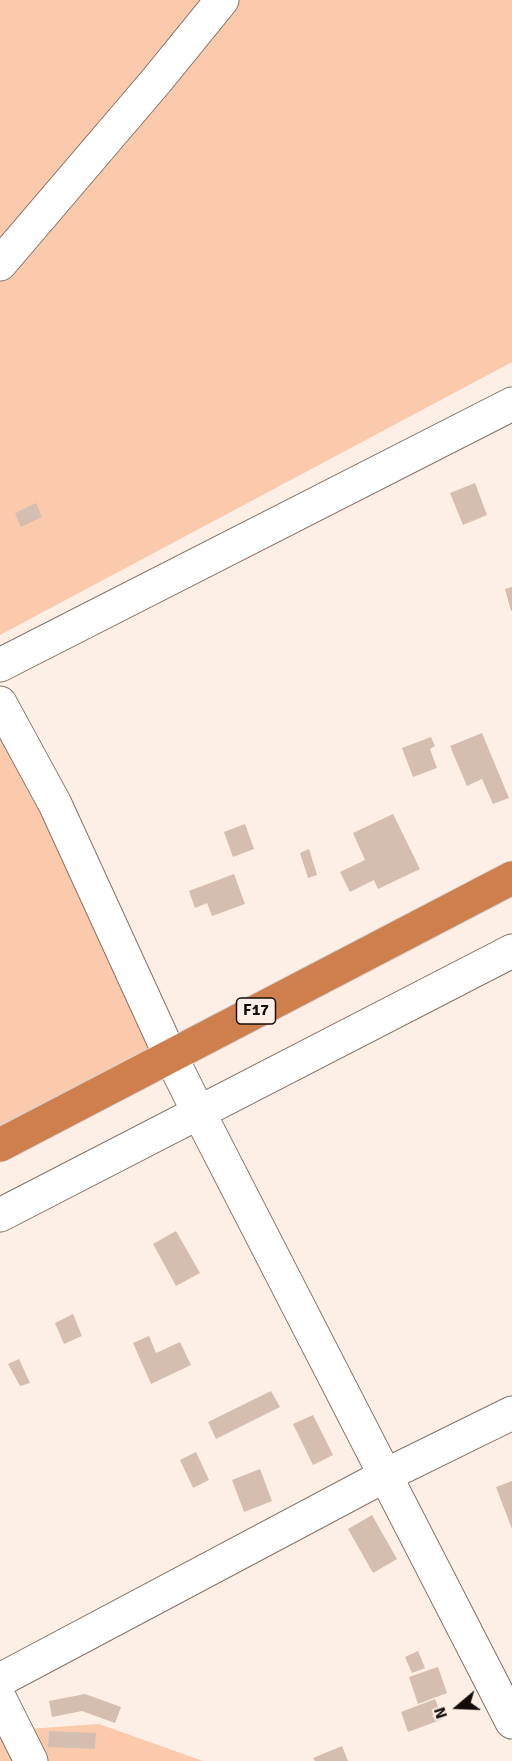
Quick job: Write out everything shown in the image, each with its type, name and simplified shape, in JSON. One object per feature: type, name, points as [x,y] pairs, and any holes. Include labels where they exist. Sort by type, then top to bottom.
[{"type":"highway","name":"F17","points":[[0,1146],[512,878]]},
{"type":"street","points":[[0,264],[222,0]]},
{"type":"street","points":[[0,664],[512,404]]},
{"type":"street","points":[[0,703],[55,804],[198,1111],[512,1722]]},
{"type":"street","points":[[0,1215],[512,951]]},
{"type":"street","points":[[0,1680],[386,1475],[512,1413]]},
{"type":"street","points":[[0,1700],[31,1761]]},
{"type":"shaded area","points":[[0,0],[512,0],[512,362],[0,635]]},
{"type":"shaded area","points":[[0,703],[170,1055],[0,1145]]},
{"type":"shaded area","points":[[99,1724],[203,1761],[0,1761],[0,1731]]},
{"type":"building","points":[[475,483],[487,515],[463,525],[450,493]]},
{"type":"building","points":[[36,503],[42,517],[21,527],[15,513]]},
{"type":"building","points":[[512,587],[512,610],[511,611],[505,589]]},
{"type":"building","points":[[482,733],[509,798],[493,804],[482,779],[467,786],[450,746]]},
{"type":"building","points":[[431,737],[435,746],[430,749],[437,768],[413,777],[402,748]]},
{"type":"building","points":[[393,814],[420,869],[378,889],[374,880],[350,892],[340,872],[365,860],[353,833]]},
{"type":"building","points":[[245,824],[254,849],[233,857],[224,832]]},
{"type":"building","points":[[309,849],[317,875],[308,878],[300,853]]},
{"type":"building","points":[[234,874],[245,904],[212,916],[207,903],[195,908],[189,891]]},
{"type":"building","points":[[176,1231],[200,1273],[176,1286],[153,1244]]},
{"type":"building","points":[[73,1314],[82,1336],[64,1344],[55,1323]]},
{"type":"building","points":[[149,1336],[156,1353],[180,1342],[191,1365],[151,1384],[133,1343]]},
{"type":"building","points":[[19,1359],[30,1383],[20,1386],[8,1364]]},
{"type":"building","points":[[271,1391],[280,1407],[216,1439],[208,1422]]},
{"type":"building","points":[[313,1415],[333,1455],[313,1465],[293,1424]]},
{"type":"building","points":[[196,1452],[209,1480],[193,1488],[180,1460]]},
{"type":"building","points":[[260,1469],[272,1501],[244,1512],[232,1480]]},
{"type":"building","points":[[512,1481],[512,1529],[496,1487]]},
{"type":"building","points":[[372,1515],[397,1559],[373,1573],[348,1529]]},
{"type":"building","points":[[418,1651],[425,1668],[412,1673],[405,1657]]},
{"type":"building","points":[[438,1667],[447,1693],[418,1704],[409,1677]]},
{"type":"building","points":[[85,1694],[121,1707],[115,1723],[82,1711],[52,1717],[49,1701]]},
{"type":"building","points":[[435,1699],[443,1719],[408,1732],[401,1712]]},
{"type":"building","points":[[49,1731],[96,1733],[95,1749],[48,1747]]},
{"type":"building","points":[[342,1746],[348,1761],[315,1761],[313,1758]]}]
